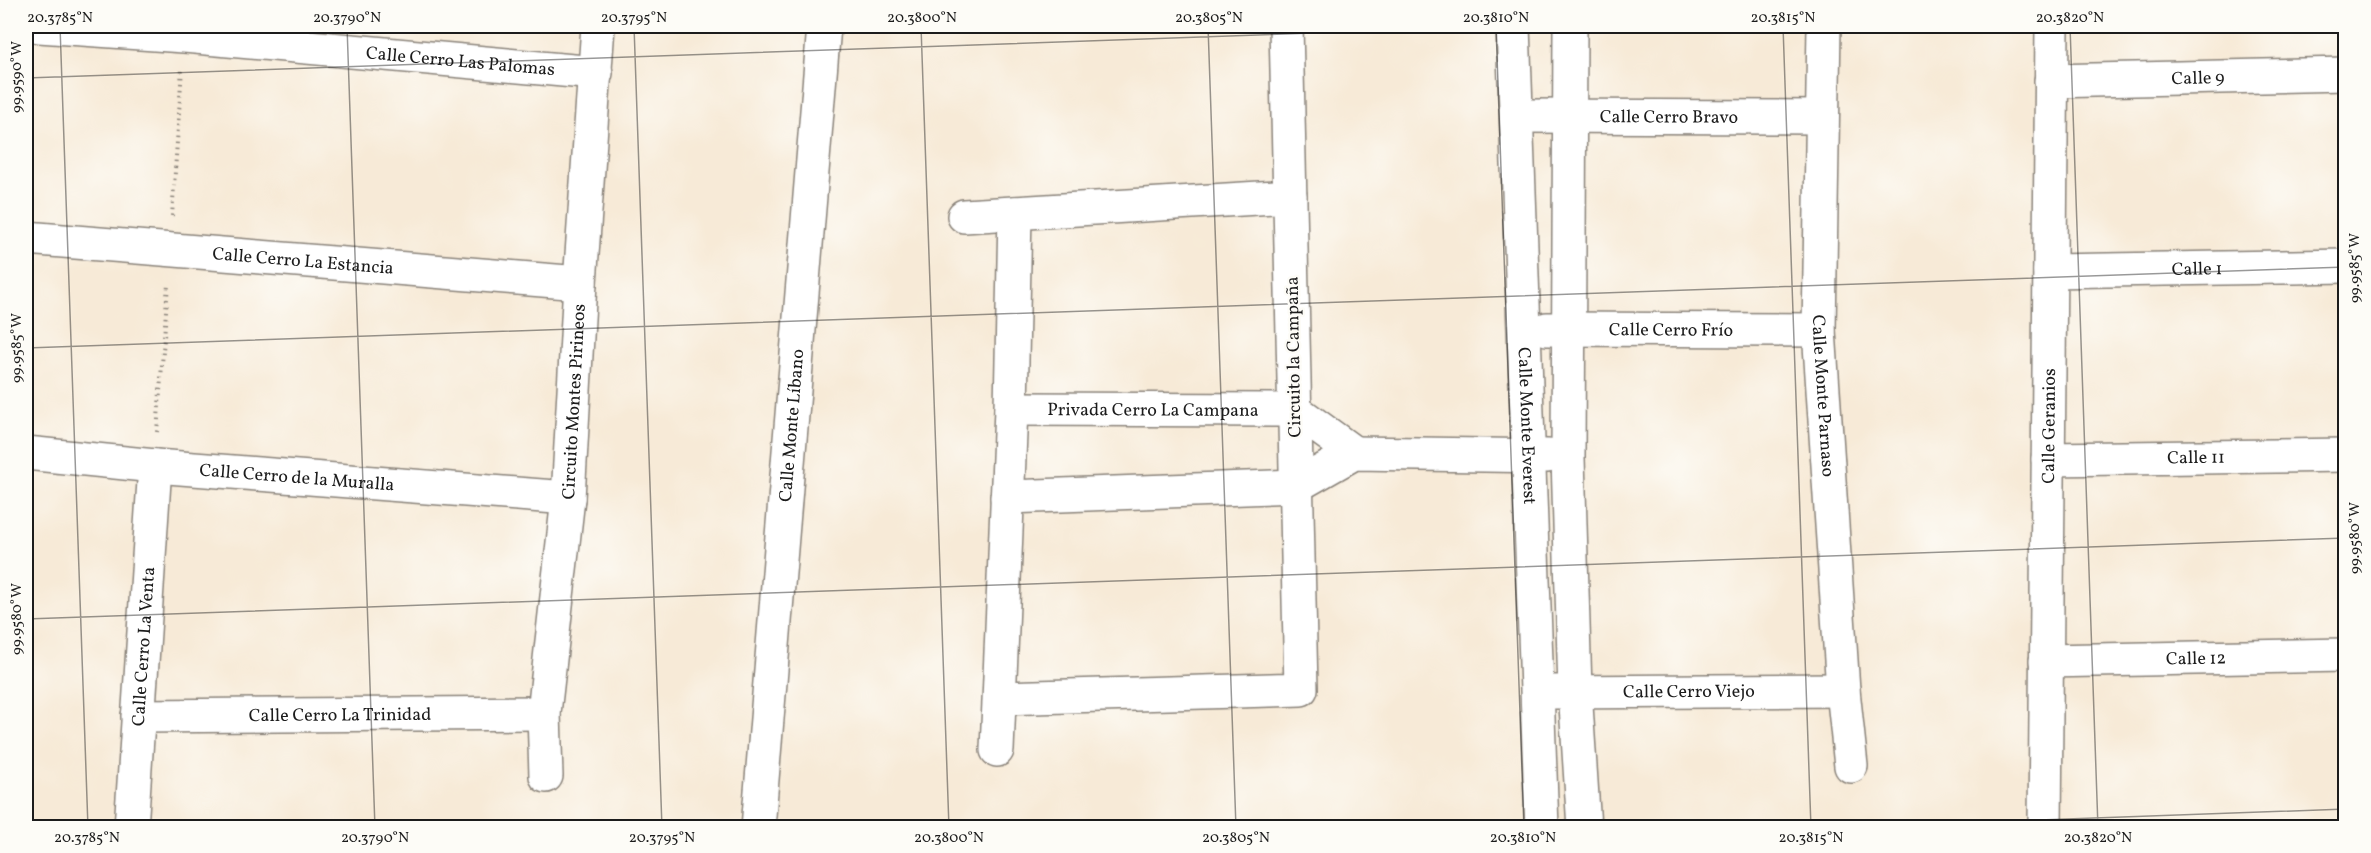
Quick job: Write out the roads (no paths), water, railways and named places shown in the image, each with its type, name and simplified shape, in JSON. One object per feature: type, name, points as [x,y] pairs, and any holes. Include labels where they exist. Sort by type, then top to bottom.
[{"type":"street","name":"Calle Cerro Las Palomas","points":[[39,26],[184,36],[596,73]]},
{"type":"street","name":"Circuito Montes Pirineos","points":[[546,776],[544,713],[568,498],[598,26]]},
{"type":"street","name":"Calle Monte Líbano","points":[[758,828],[824,26]]},
{"type":"street","name":"Circuito la Campaña","points":[[1000,698],[1301,689],[1286,26]]},
{"type":"street","name":"Calle Monte Everest","points":[[1513,26],[1542,828]]},
{"type":"street","points":[[1570,26],[1568,458],[1575,690],[1584,828]]},
{"type":"street","name":"Calle Monte Parnaso","points":[[1824,26],[1819,330],[1843,690],[1851,766]]},
{"type":"street","name":"Calle Geranios","points":[[2044,828],[2052,26]]},
{"type":"street","name":"Calle 9","points":[[2051,81],[2346,74]]},
{"type":"street","name":"Calle Cerro Bravo","points":[[1517,116],[1821,117]]},
{"type":"street","points":[[964,216],[1290,196]]},
{"type":"street","points":[[997,750],[1011,409],[1015,213]]},
{"type":"street","name":"Calle Cerro La Estancia","points":[[26,238],[580,284]]},
{"type":"street","name":"Calle 1","points":[[2050,271],[2346,266]]},
{"type":"street","name":"Calle Cerro Frío","points":[[1525,330],[1819,330]]},
{"type":"street","name":"Privada Cerro La Campana","points":[[1011,409],[1295,410]]},
{"type":"street","points":[[1295,410],[1354,453]]},
{"type":"street","name":"Calle Cerro de la Muralla","points":[[26,453],[155,466],[568,498]]},
{"type":"street","points":[[1007,497],[1296,486],[1354,453],[1527,455],[1568,458]]},
{"type":"street","name":"Calle 11","points":[[2048,459],[2346,455]]},
{"type":"street","name":"Calle Cerro La Venta","points":[[131,828],[155,466]]},
{"type":"street","name":"Calle 12","points":[[2046,661],[2346,655]]},
{"type":"street","name":"Calle Cerro Viejo","points":[[1536,693],[1575,690],[1843,690]]},
{"type":"street","name":"Calle Cerro La Trinidad","points":[[138,716],[544,713]]}]
